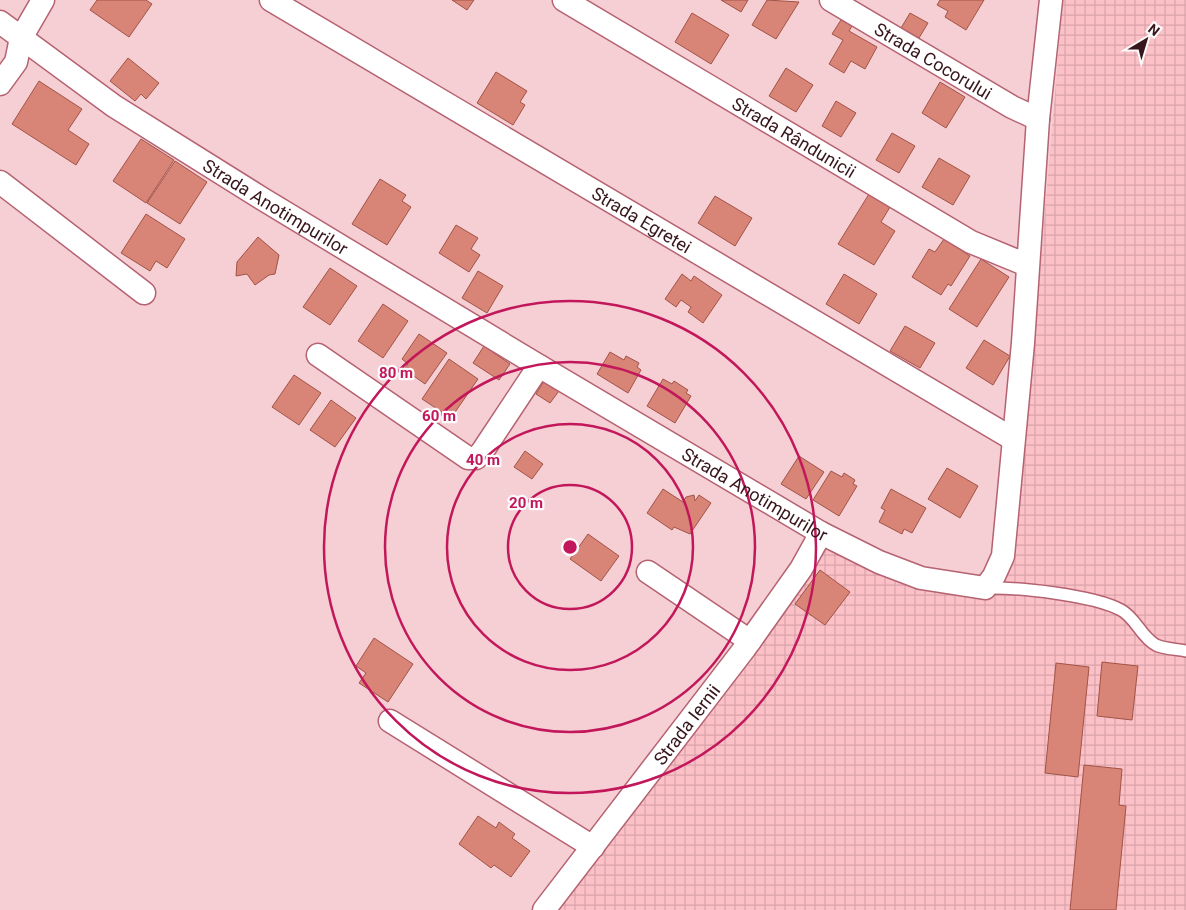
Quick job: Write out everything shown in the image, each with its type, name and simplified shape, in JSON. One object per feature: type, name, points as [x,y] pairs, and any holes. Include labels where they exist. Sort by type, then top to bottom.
[{"type":"street","points":[[0,84],[16,62],[21,38],[43,0]]},
{"type":"street","name":"Strada Egretei","points":[[271,0],[1013,439]]},
{"type":"street","name":"Strada Rândunicii","points":[[564,0],[971,242],[1027,265]]},
{"type":"street","name":"Strada Cocorului","points":[[831,0],[1012,107],[1038,119]]},
{"type":"street","points":[[985,588],[994,576],[1003,556],[1038,119],[1051,0]]},
{"type":"street","name":"Strada Anotimpurilor","points":[[0,22],[114,106],[539,366],[821,533],[879,562],[921,578],[985,588]]},
{"type":"street","points":[[0,182],[144,293]]},
{"type":"street","points":[[318,355],[468,458],[476,458],[482,452],[539,366]]},
{"type":"street","name":"Strada Iernii","points":[[544,910],[750,641],[801,569],[821,533]]},
{"type":"street","points":[[648,572],[750,641]]},
{"type":"street","points":[[390,721],[593,847]]},
{"type":"lane","points":[[985,588],[1021,588],[1109,604],[1124,612],[1146,638],[1157,646],[1186,651]]},
{"type":"shaded area","points":[[1063,0],[1186,0],[1186,910],[557,910],[827,541],[955,591],[998,594],[1015,561]]},
{"type":"building","points":[[97,0],[146,0],[152,4],[129,37],[90,10]]},
{"type":"building","points":[[452,0],[474,0],[467,10]]},
{"type":"building","points":[[721,0],[748,0],[741,12]]},
{"type":"building","points":[[767,0],[799,2],[776,39],[752,25]]},
{"type":"building","points":[[940,0],[984,0],[966,30],[945,17],[948,11],[937,5]]},
{"type":"building","points":[[692,13],[729,35],[711,64],[675,42]]},
{"type":"building","points":[[910,13],[928,23],[919,38],[901,28]]},
{"type":"building","points":[[841,20],[852,26],[849,31],[877,47],[865,69],[851,61],[844,73],[829,64],[843,40],[832,34]]},
{"type":"building","points":[[128,58],[159,83],[146,99],[141,94],[135,101],[110,81]]},
{"type":"building","points":[[786,68],[813,85],[796,112],[769,96]]},
{"type":"building","points":[[496,72],[527,91],[520,102],[525,105],[513,125],[477,103]]},
{"type":"building","points":[[39,81],[82,109],[68,130],[89,144],[76,165],[12,124]]},
{"type":"building","points":[[940,82],[965,97],[946,128],[922,113]]},
{"type":"building","points":[[836,101],[856,113],[841,137],[822,126]]},
{"type":"building","points":[[892,133],[915,146],[899,173],[876,160]]},
{"type":"building","points":[[141,139],[174,160],[146,203],[113,181]]},
{"type":"building","points":[[939,158],[970,176],[953,205],[922,187]]},
{"type":"building","points":[[175,161],[207,182],[180,224],[147,203]]},
{"type":"building","points":[[380,179],[406,195],[402,201],[411,207],[387,245],[352,224]]},
{"type":"building","points":[[869,194],[890,207],[881,222],[895,231],[874,265],[838,244]]},
{"type":"building","points":[[715,196],[752,218],[735,246],[698,223]]},
{"type":"building","points":[[146,214],[185,239],[167,268],[156,261],[150,271],[121,253]]},
{"type":"building","points":[[456,225],[478,238],[471,249],[480,255],[469,272],[439,253]]},
{"type":"building","points":[[258,237],[279,255],[275,274],[269,275],[255,285],[247,274],[236,276],[237,262]]},
{"type":"building","points":[[944,239],[970,256],[951,286],[948,284],[941,295],[912,277],[929,249],[935,252]]},
{"type":"building","points":[[981,259],[1009,277],[977,327],[949,309]]},
{"type":"building","points":[[330,268],[357,286],[330,325],[303,307]]},
{"type":"building","points":[[478,271],[503,286],[487,313],[462,298]]},
{"type":"building","points":[[682,274],[691,281],[694,276],[722,295],[703,323],[688,312],[691,307],[681,300],[676,307],[665,299]]},
{"type":"building","points":[[844,274],[877,294],[859,324],[826,304]]},
{"type":"building","points":[[383,304],[408,321],[383,358],[358,341]]},
{"type":"building","points":[[905,326],[935,343],[920,368],[890,351]]},
{"type":"building","points":[[419,334],[447,353],[425,384],[404,369],[408,364],[402,359]]},
{"type":"building","points":[[984,340],[1010,356],[993,385],[966,368]]},
{"type":"building","points":[[484,346],[510,364],[499,380],[473,363]]},
{"type":"building","points":[[610,352],[624,360],[626,356],[639,363],[637,367],[641,370],[628,393],[597,374]]},
{"type":"building","points":[[449,359],[478,379],[451,418],[422,399]]},
{"type":"building","points":[[294,375],[321,393],[299,425],[272,407]]},
{"type":"building","points":[[663,379],[672,384],[674,381],[688,390],[686,393],[691,396],[675,423],[647,406]]},
{"type":"building","points":[[544,381],[559,391],[550,403],[536,394]]},
{"type":"building","points":[[331,400],[356,418],[335,447],[310,430]]},
{"type":"building","points":[[525,451],[543,464],[532,479],[514,467]]},
{"type":"building","points":[[799,456],[824,472],[806,499],[781,484]]},
{"type":"building","points":[[947,468],[978,486],[960,518],[928,499]]},
{"type":"building","points":[[831,471],[842,477],[844,473],[855,480],[853,484],[857,486],[839,516],[813,500]]},
{"type":"building","points":[[663,489],[683,502],[686,497],[694,495],[695,501],[699,495],[711,503],[690,534],[674,527],[672,530],[647,513]]},
{"type":"building","points":[[891,489],[926,508],[912,533],[904,529],[902,534],[879,522],[885,510],[881,508]]},
{"type":"building","points":[[588,534],[619,556],[601,581],[570,559]]},
{"type":"building","points":[[820,570],[850,592],[825,625],[795,604]]},
{"type":"building","points":[[374,638],[413,664],[388,702],[359,683],[366,673],[356,666]]},
{"type":"building","points":[[1102,662],[1138,666],[1132,720],[1097,716]]},
{"type":"building","points":[[1056,663],[1089,667],[1078,777],[1045,773]]},
{"type":"building","points":[[1084,765],[1122,769],[1119,805],[1126,806],[1116,910],[1070,910]]},
{"type":"building","points":[[478,816],[496,828],[499,822],[515,834],[512,838],[530,851],[511,877],[494,865],[491,868],[459,844]]}]
